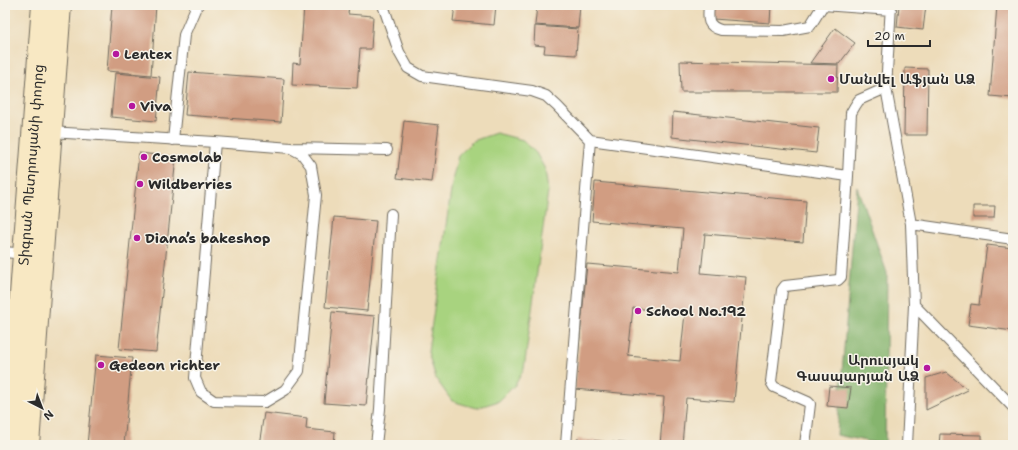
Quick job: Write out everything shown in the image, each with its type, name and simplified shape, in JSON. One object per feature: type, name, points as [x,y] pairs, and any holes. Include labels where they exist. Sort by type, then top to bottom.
[{"type":"main road","name":"Տիգրան Պետրոսյանի փողոց","points":[[28,445],[42,131],[43,5]]},
{"type":"main road","name":"Տիգրան Պետրոսյանի փողոց","points":[[10,445],[14,253],[42,131],[60,5]]},
{"type":"lane","points":[[173,140],[184,35],[198,5]]},
{"type":"lane","points":[[383,5],[399,52],[408,68],[422,76],[532,91],[546,96],[590,140],[848,176]]},
{"type":"lane","points":[[709,5],[708,18],[714,28],[721,30],[783,31],[810,26],[823,5],[891,7],[886,88],[912,224],[914,305],[907,445]]},
{"type":"lane","points":[[805,445],[810,404],[774,387],[771,382],[782,290],[785,286],[840,279],[851,114],[859,100],[886,88]]},
{"type":"lane","points":[[42,131],[291,148],[387,150]]},
{"type":"lane","points":[[566,445],[590,140]]},
{"type":"lane","points":[[215,142],[194,378],[201,392],[214,401],[265,402],[285,390],[299,371],[316,195],[311,166],[302,154],[291,148]]},
{"type":"lane","points":[[376,445],[380,409],[391,214]]},
{"type":"lane","points":[[912,224],[1013,239]]},
{"type":"lane","points":[[914,305],[1013,408]]},
{"type":"green space","points":[[496,133],[523,140],[536,153],[545,169],[548,191],[524,369],[515,385],[499,401],[476,408],[452,401],[436,379],[428,351],[453,177],[458,156],[473,141]]},
{"type":"green space","points":[[857,187],[887,273],[885,445],[837,435]]},
{"type":"building","points":[[112,5],[156,5],[151,75],[107,71]]},
{"type":"building","points":[[304,5],[349,6],[348,14],[373,16],[371,49],[360,49],[357,88],[292,85],[293,63],[300,64]]},
{"type":"building","points":[[455,5],[496,5],[494,25],[453,21]]},
{"type":"building","points":[[537,5],[580,5],[578,28],[535,25]]},
{"type":"building","points":[[714,5],[771,5],[770,23],[713,19]]},
{"type":"building","points":[[899,5],[926,5],[923,30],[897,27]]},
{"type":"building","points":[[997,5],[1013,5],[1013,98],[990,96]]},
{"type":"building","points":[[535,26],[578,29],[576,55],[544,53],[545,46],[534,45]]},
{"type":"building","points":[[835,28],[855,43],[839,64],[810,63]]},
{"type":"building","points":[[680,61],[838,65],[837,92],[681,92]]},
{"type":"building","points":[[905,68],[928,69],[927,135],[904,135]]},
{"type":"building","points":[[189,72],[284,79],[281,122],[185,115]]},
{"type":"building","points":[[115,73],[160,77],[156,121],[111,117]]},
{"type":"building","points":[[673,112],[819,128],[816,153],[672,137]]},
{"type":"building","points":[[404,121],[439,125],[432,182],[397,178]]},
{"type":"building","points":[[139,153],[176,157],[156,352],[119,349]]},
{"type":"building","points":[[595,182],[806,201],[803,242],[705,234],[701,273],[746,277],[734,402],[686,398],[682,445],[660,445],[664,397],[575,389],[587,264],[679,272],[683,229],[592,221]],"holes":[[[633,308],[685,313],[680,361],[628,356]]]},
{"type":"building","points":[[973,206],[995,206],[994,218],[973,218]]},
{"type":"building","points":[[334,217],[376,221],[367,311],[325,307]]},
{"type":"building","points":[[987,245],[1013,248],[1013,331],[968,325],[971,304],[979,305]]},
{"type":"building","points":[[332,312],[375,316],[366,406],[324,403]]},
{"type":"building","points":[[96,355],[132,358],[124,445],[87,445]]},
{"type":"building","points":[[946,372],[968,390],[926,410],[926,378]]},
{"type":"building","points":[[829,386],[851,388],[848,408],[827,406]]},
{"type":"building","points":[[264,413],[307,418],[306,429],[335,432],[334,445],[259,445]]},
{"type":"building","points":[[940,434],[982,435],[982,445],[939,445]]},
{"type":"building","points":[[577,439],[633,444],[633,445],[577,445]]},
{"type":"place","name":"Lentex","points":[[116,54]]},
{"type":"place","name":"Մանվել Աֆյան ԱՁ","points":[[831,79]]},
{"type":"place","name":"Viva","points":[[132,106]]},
{"type":"place","name":"Cosmolab","points":[[144,157]]},
{"type":"place","name":"Wildberries","points":[[140,184]]},
{"type":"place","name":"Diana’s bakeshop","points":[[137,238]]},
{"type":"place","name":"School No.192","points":[[638,311]]},
{"type":"place","name":"Gedeon richter","points":[[101,365]]},
{"type":"place","name":"Արուսյակ Գասպարյան ԱՁ","points":[[927,368]]}]
